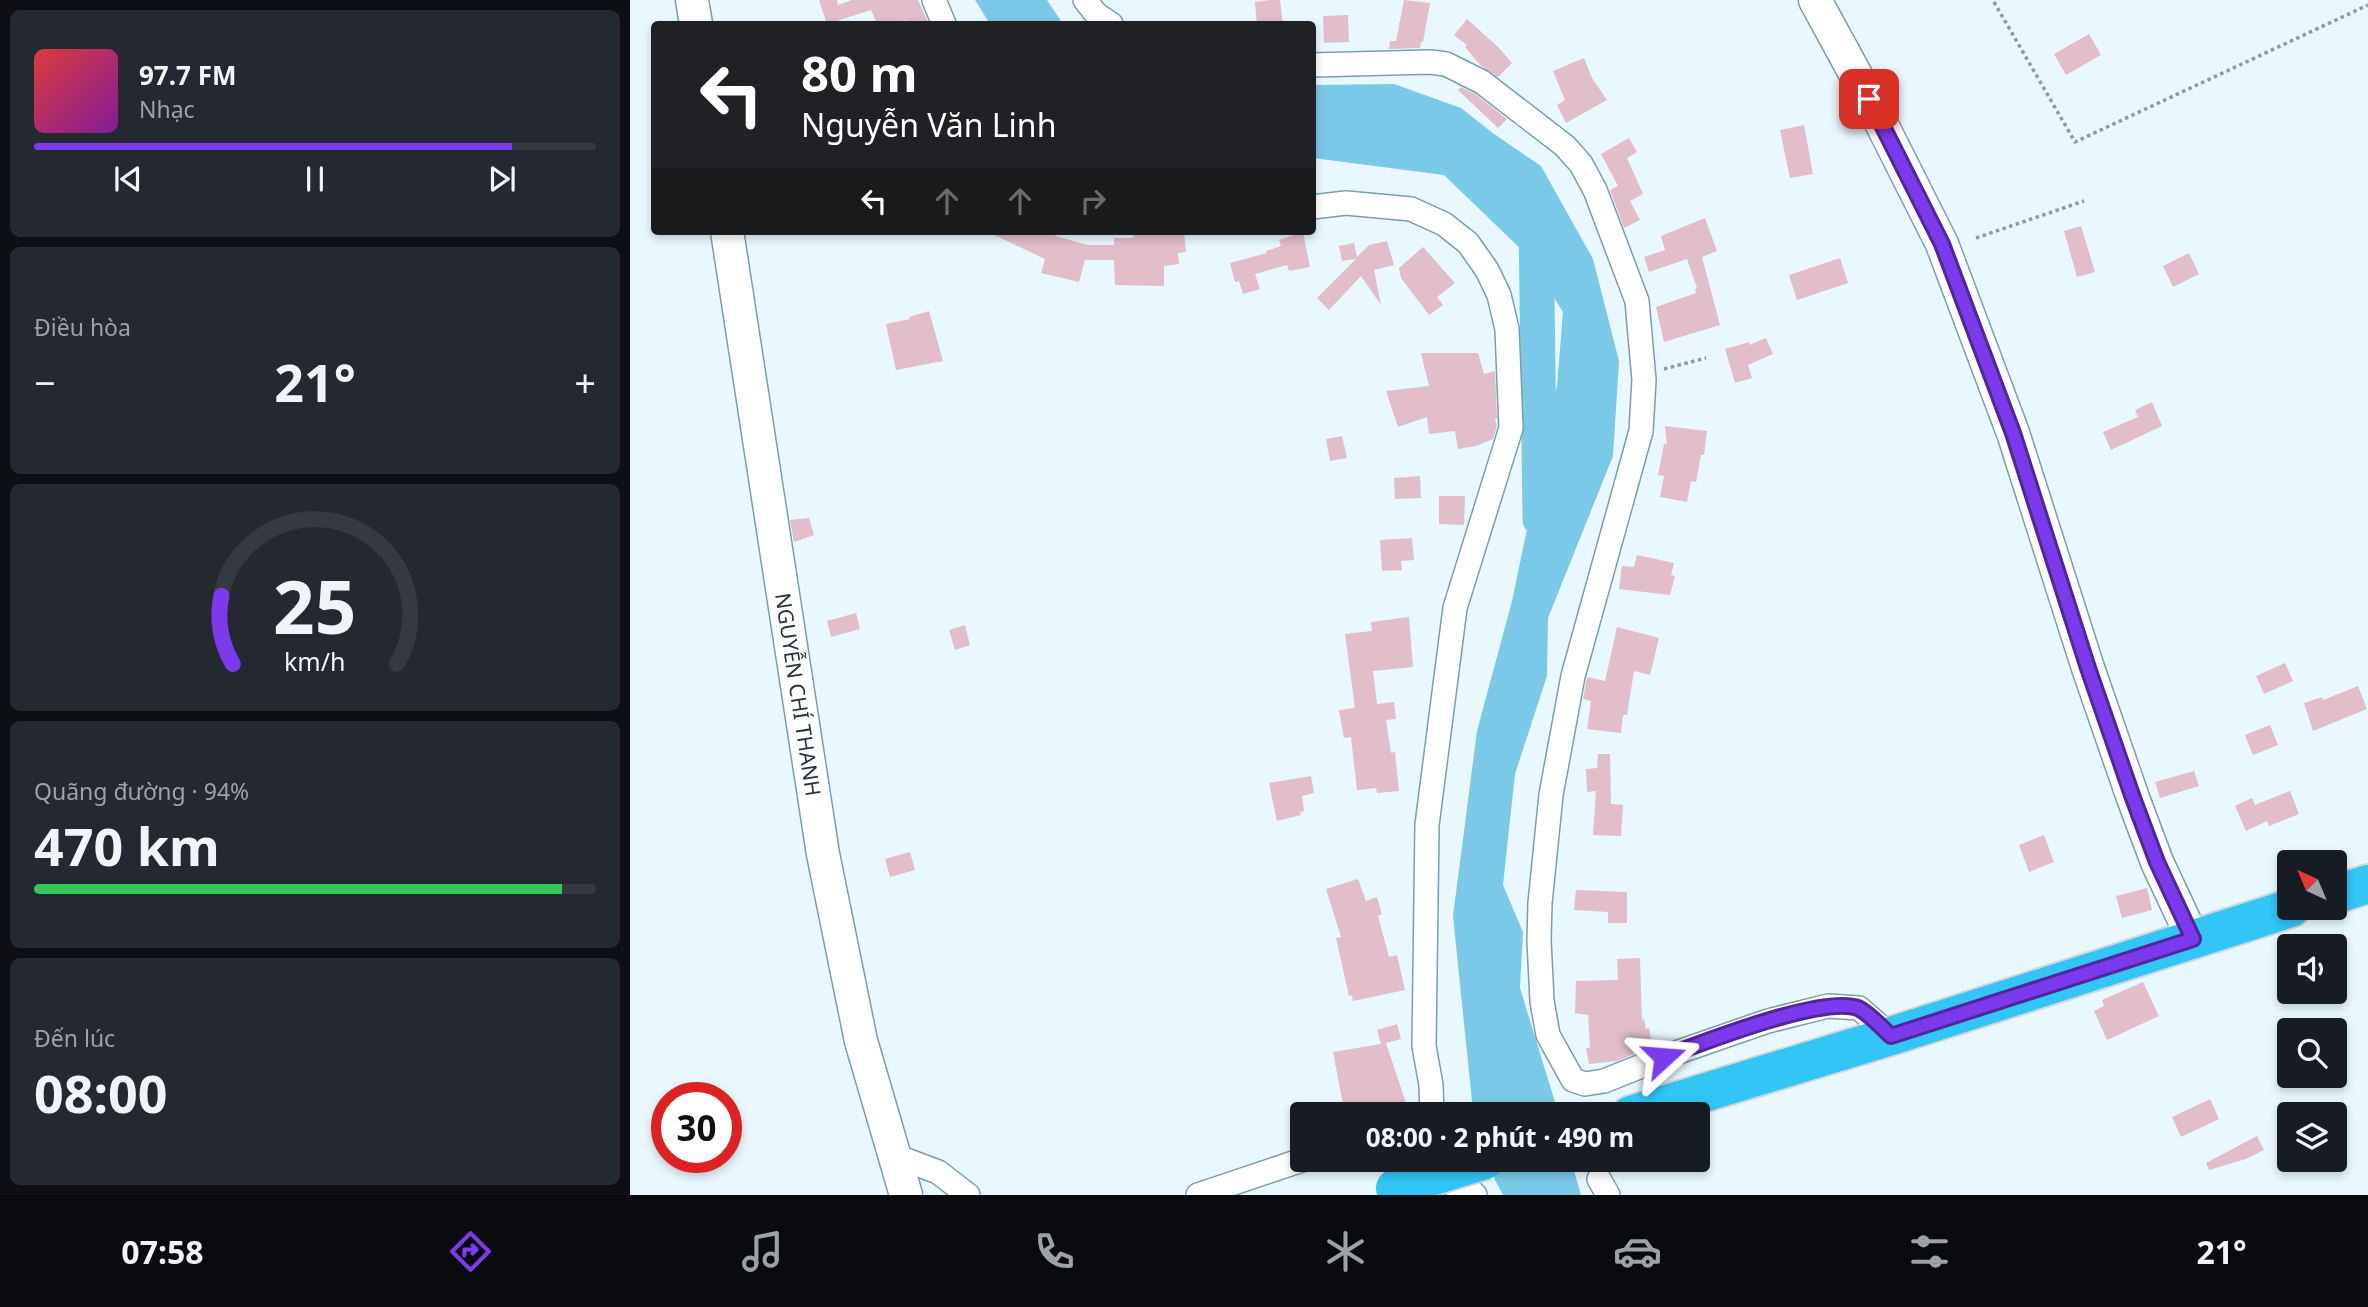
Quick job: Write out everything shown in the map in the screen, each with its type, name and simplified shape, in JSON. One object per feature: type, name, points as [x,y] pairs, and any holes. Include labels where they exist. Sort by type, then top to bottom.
[{"type":"highway","points":[[2347,891],[2368,884]]},
{"type":"highway","points":[[1672,1102],[1891,1036],[2277,912]]},
{"type":"highway","points":[[1384,1192],[1447,1172]]},
{"type":"main road","points":[[692,0],[696,21]]},
{"type":"main road","points":[[1815,0],[1869,99],[1942,244],[2013,433],[2088,668],[2133,798],[2157,862],[2193,939]]},
{"type":"main road","name":"NGUYỄN CHÍ THANH","points":[[728,235],[823,855],[861,1041],[906,1195]]},
{"type":"main road","name":"NGUYỄN CHÍ THANH","points":[[893,1155],[897,1195]]},
{"type":"main road","name":"NGUYỄN CHÍ THANH","points":[[893,1155],[912,1181],[930,1195]]},
{"type":"street","points":[[934,0],[943,21]]},
{"type":"street","points":[[1085,0],[1096,14],[1106,21]]},
{"type":"street","points":[[1316,65],[1430,62],[1446,64],[1482,82],[1565,146],[1581,164],[1595,190],[1637,302],[1644,380],[1641,431],[1573,676],[1552,795],[1540,903],[1542,1001],[1548,1035],[1573,1080],[1585,1084],[1604,1080],[1768,1021],[1828,1006],[1859,1009],[1891,1036]]},
{"type":"street","points":[[1316,207],[1346,203],[1411,209],[1444,224],[1468,243],[1487,270],[1499,295],[1507,329],[1511,428],[1455,608],[1427,825],[1424,1046],[1432,1102]]},
{"type":"street","points":[[893,1155],[938,1172],[968,1195]]},
{"type":"street","points":[[1198,1195],[1290,1164]]},
{"type":"street","points":[[1449,1189],[1468,1188],[1475,1195]]},
{"type":"path","points":[[1994,2],[2075,142],[2368,5]]},
{"type":"path","points":[[1976,238],[2084,201]]},
{"type":"path","points":[[1644,380],[1653,371],[1706,358]]},
{"type":"water","points":[[975,0],[1047,0],[1061,21],[988,21]]},
{"type":"water","points":[[1394,84],[1461,108],[1541,166],[1593,259],[1619,361],[1613,456],[1548,618],[1547,676],[1515,774],[1503,885],[1523,932],[1520,988],[1555,1102],[1472,1102],[1453,916],[1477,731],[1512,601],[1557,386],[1563,312],[1527,255],[1444,175],[1316,158],[1316,85]]},
{"type":"water","points":[[1493,1172],[1574,1172],[1581,1195],[1503,1195]]},
{"type":"building","points":[[819,0],[837,0],[838,5],[852,0],[918,0],[928,21],[876,21],[871,10],[836,21],[826,21]]},
{"type":"building","points":[[1280,0],[1283,21],[1257,21],[1255,2]]},
{"type":"building","points":[[1404,0],[1430,3],[1423,42],[1420,48],[1389,49],[1390,41],[1396,41]]},
{"type":"building","points":[[1348,15],[1349,42],[1324,43],[1323,16]]},
{"type":"building","points":[[1467,19],[1512,63],[1498,77],[1481,66],[1465,47],[1467,45],[1454,35]]},
{"type":"building","points":[[2089,34],[2101,55],[2066,75],[2054,54]]},
{"type":"building","points":[[1584,58],[1592,78],[1607,100],[1566,123],[1557,105],[1565,100],[1553,71]]},
{"type":"building","points":[[1461,87],[1475,94],[1507,119],[1498,128],[1458,90]]},
{"type":"building","points":[[1804,125],[1813,174],[1790,178],[1780,130]]},
{"type":"building","points":[[1629,138],[1637,152],[1627,158],[1643,194],[1630,201],[1640,220],[1624,228],[1610,190],[1618,186],[1601,154]]},
{"type":"building","points":[[1705,218],[1717,251],[1702,257],[1720,325],[1664,342],[1656,307],[1696,293],[1697,288],[1687,259],[1649,272],[1644,257],[1665,250],[1661,236]]},
{"type":"building","points":[[2081,226],[2095,272],[2077,277],[2064,231]]},
{"type":"building","points":[[994,235],[1055,235],[1088,245],[1114,245],[1114,238],[1133,238],[1133,235],[1184,235],[1186,252],[1178,253],[1179,264],[1164,266],[1164,286],[1115,285],[1114,260],[1085,260],[1079,282],[1041,273],[1045,259]]},
{"type":"building","points":[[1304,235],[1310,267],[1289,271],[1287,265],[1255,274],[1260,289],[1243,294],[1239,281],[1235,282],[1230,263],[1267,253],[1266,251],[1281,246],[1279,240]]},
{"type":"building","points":[[1387,241],[1394,265],[1374,270],[1381,305],[1361,276],[1329,310],[1317,298],[1356,259],[1342,261],[1339,246],[1354,243],[1357,257],[1369,245]]},
{"type":"building","points":[[1423,247],[1455,283],[1437,297],[1443,305],[1429,315],[1401,278],[1399,268]]},
{"type":"building","points":[[2189,253],[2199,274],[2173,287],[2163,266]]},
{"type":"building","points":[[1840,258],[1848,283],[1797,300],[1789,275]]},
{"type":"building","points":[[929,311],[943,361],[896,370],[886,324],[910,319],[909,317]]},
{"type":"building","points":[[1766,338],[1773,354],[1748,365],[1752,378],[1735,383],[1725,349],[1749,342],[1749,345]]},
{"type":"building","points":[[1421,353],[1478,353],[1484,374],[1495,371],[1497,426],[1493,439],[1458,449],[1455,431],[1429,434],[1427,417],[1398,427],[1386,391],[1429,386]]},
{"type":"building","points":[[2152,402],[2162,426],[2111,450],[2103,432],[2138,417],[2135,410]]},
{"type":"building","points":[[1665,426],[1707,431],[1704,455],[1701,455],[1696,482],[1691,481],[1687,502],[1660,497],[1664,476],[1658,475],[1664,444],[1667,444]]},
{"type":"building","points":[[1342,436],[1347,458],[1330,461],[1326,439]]},
{"type":"building","points":[[1420,476],[1421,498],[1395,499],[1394,478]]},
{"type":"building","points":[[1439,496],[1465,496],[1464,525],[1439,524]]},
{"type":"building","points":[[809,518],[814,535],[794,542],[790,520]]},
{"type":"building","points":[[1412,538],[1414,560],[1401,561],[1402,570],[1382,571],[1380,540]]},
{"type":"building","points":[[1637,555],[1674,563],[1671,575],[1675,576],[1670,595],[1619,589],[1622,566],[1634,567]]},
{"type":"building","points":[[856,613],[860,629],[831,637],[827,621]]},
{"type":"building","points":[[1409,617],[1413,667],[1373,671],[1377,704],[1394,702],[1396,719],[1386,720],[1391,753],[1395,752],[1399,791],[1377,793],[1376,788],[1357,790],[1351,737],[1344,738],[1339,710],[1355,708],[1345,634],[1372,631],[1371,622]]},
{"type":"building","points":[[965,625],[970,645],[955,650],[949,630]]},
{"type":"building","points":[[1617,627],[1659,638],[1650,675],[1634,671],[1627,715],[1623,715],[1621,733],[1587,729],[1591,701],[1583,699],[1587,677],[1605,681]]},
{"type":"building","points":[[2285,663],[2293,681],[2264,694],[2256,676]]},
{"type":"building","points":[[2358,686],[2367,709],[2313,731],[2304,703],[2322,697],[2323,700]]},
{"type":"building","points":[[2270,725],[2278,745],[2253,755],[2245,735]]},
{"type":"building","points":[[1598,754],[1610,754],[1611,804],[1623,805],[1621,836],[1593,835],[1596,791],[1587,792],[1586,769],[1597,768]]},
{"type":"building","points":[[2194,771],[2199,786],[2160,798],[2155,782]]},
{"type":"building","points":[[1311,776],[1314,793],[1302,796],[1304,811],[1300,812],[1301,815],[1277,821],[1269,783]]},
{"type":"building","points":[[2290,791],[2299,814],[2269,826],[2267,821],[2246,831],[2235,806],[2252,798],[2255,805]]},
{"type":"building","points":[[2044,835],[2054,862],[2029,872],[2019,845]]},
{"type":"building","points":[[910,852],[915,870],[890,877],[885,859]]},
{"type":"building","points":[[1358,879],[1366,901],[1377,897],[1382,914],[1378,916],[1389,957],[1397,955],[1405,990],[1353,1001],[1352,995],[1349,996],[1336,938],[1341,937],[1326,889]]},
{"type":"building","points":[[2147,888],[2152,910],[2122,918],[2116,896]]},
{"type":"building","points":[[1576,890],[1627,892],[1627,923],[1608,923],[1608,912],[1574,910]]},
{"type":"building","points":[[1640,958],[1642,1020],[1644,1019],[1646,1029],[1649,1028],[1652,1044],[1633,1048],[1634,1054],[1617,1061],[1589,1064],[1586,1048],[1590,1048],[1588,1015],[1575,1013],[1576,981],[1618,980],[1617,959]]},
{"type":"building","points":[[2143,982],[2159,1016],[2107,1040],[2094,1011],[2104,1006],[2102,1000]]},
{"type":"building","points":[[1397,1024],[1401,1039],[1386,1043],[1406,1102],[1343,1102],[1333,1052],[1381,1044],[1377,1030]]},
{"type":"building","points":[[2210,1099],[2219,1119],[2181,1137],[2172,1117]]},
{"type":"building","points":[[2257,1136],[2264,1150],[2246,1159],[2209,1170],[2206,1163]]},
{"type":"waterway","points":[[1536,222],[1540,519]]},
{"type":"route","points":[[1664,1057],[1768,1021],[1828,1006],[1859,1009],[1891,1036],[2193,939],[2157,862],[2133,798],[2088,668],[2013,433],[1942,244],[1869,99]]}]
